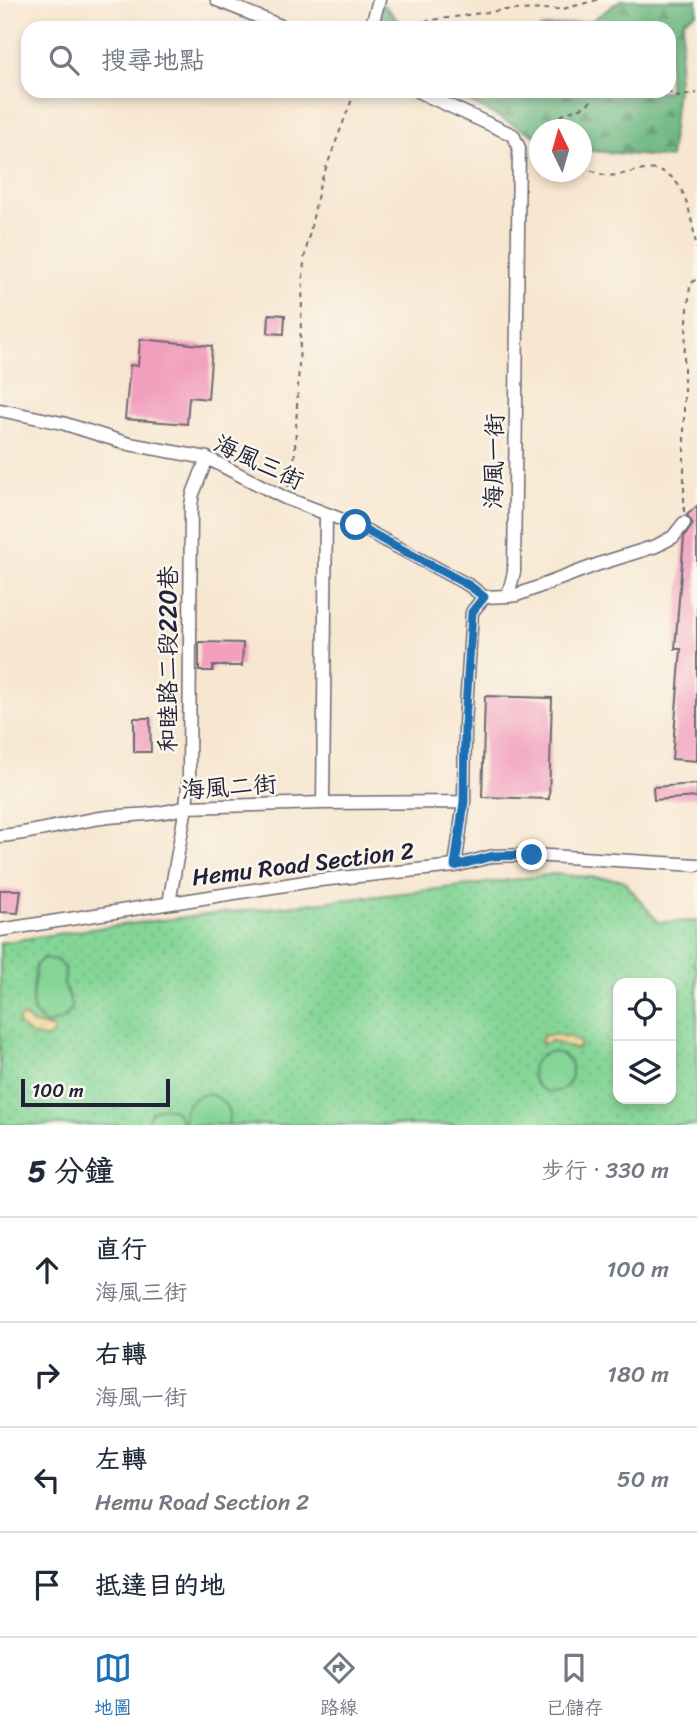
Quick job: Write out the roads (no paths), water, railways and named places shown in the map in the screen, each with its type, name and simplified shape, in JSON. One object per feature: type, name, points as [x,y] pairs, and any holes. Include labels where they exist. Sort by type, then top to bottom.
[{"type":"street","points":[[217,0],[269,21]]},
{"type":"street","points":[[373,21],[379,0]]},
{"type":"street","name":"海風一街","points":[[432,98],[513,135],[519,148],[514,572],[508,596]]},
{"type":"street","name":"海風三街","points":[[0,410],[62,423],[129,444],[208,458],[285,498],[356,525],[470,586],[484,597]]},
{"type":"street","name":"和睦路二段220巷","points":[[169,903],[189,776],[191,505],[208,458]]},
{"type":"street","points":[[323,803],[326,514]]},
{"type":"street","points":[[455,866],[464,802],[465,724],[472,612],[484,597],[517,595],[656,546],[673,537],[684,523]]},
{"type":"street","name":"海風二街","points":[[0,836],[32,833],[102,818],[165,814],[186,807],[464,802]]},
{"type":"street","name":"Hemu Road Section 2","points":[[0,930],[311,881],[455,866],[493,856],[532,855],[697,865]]}]
